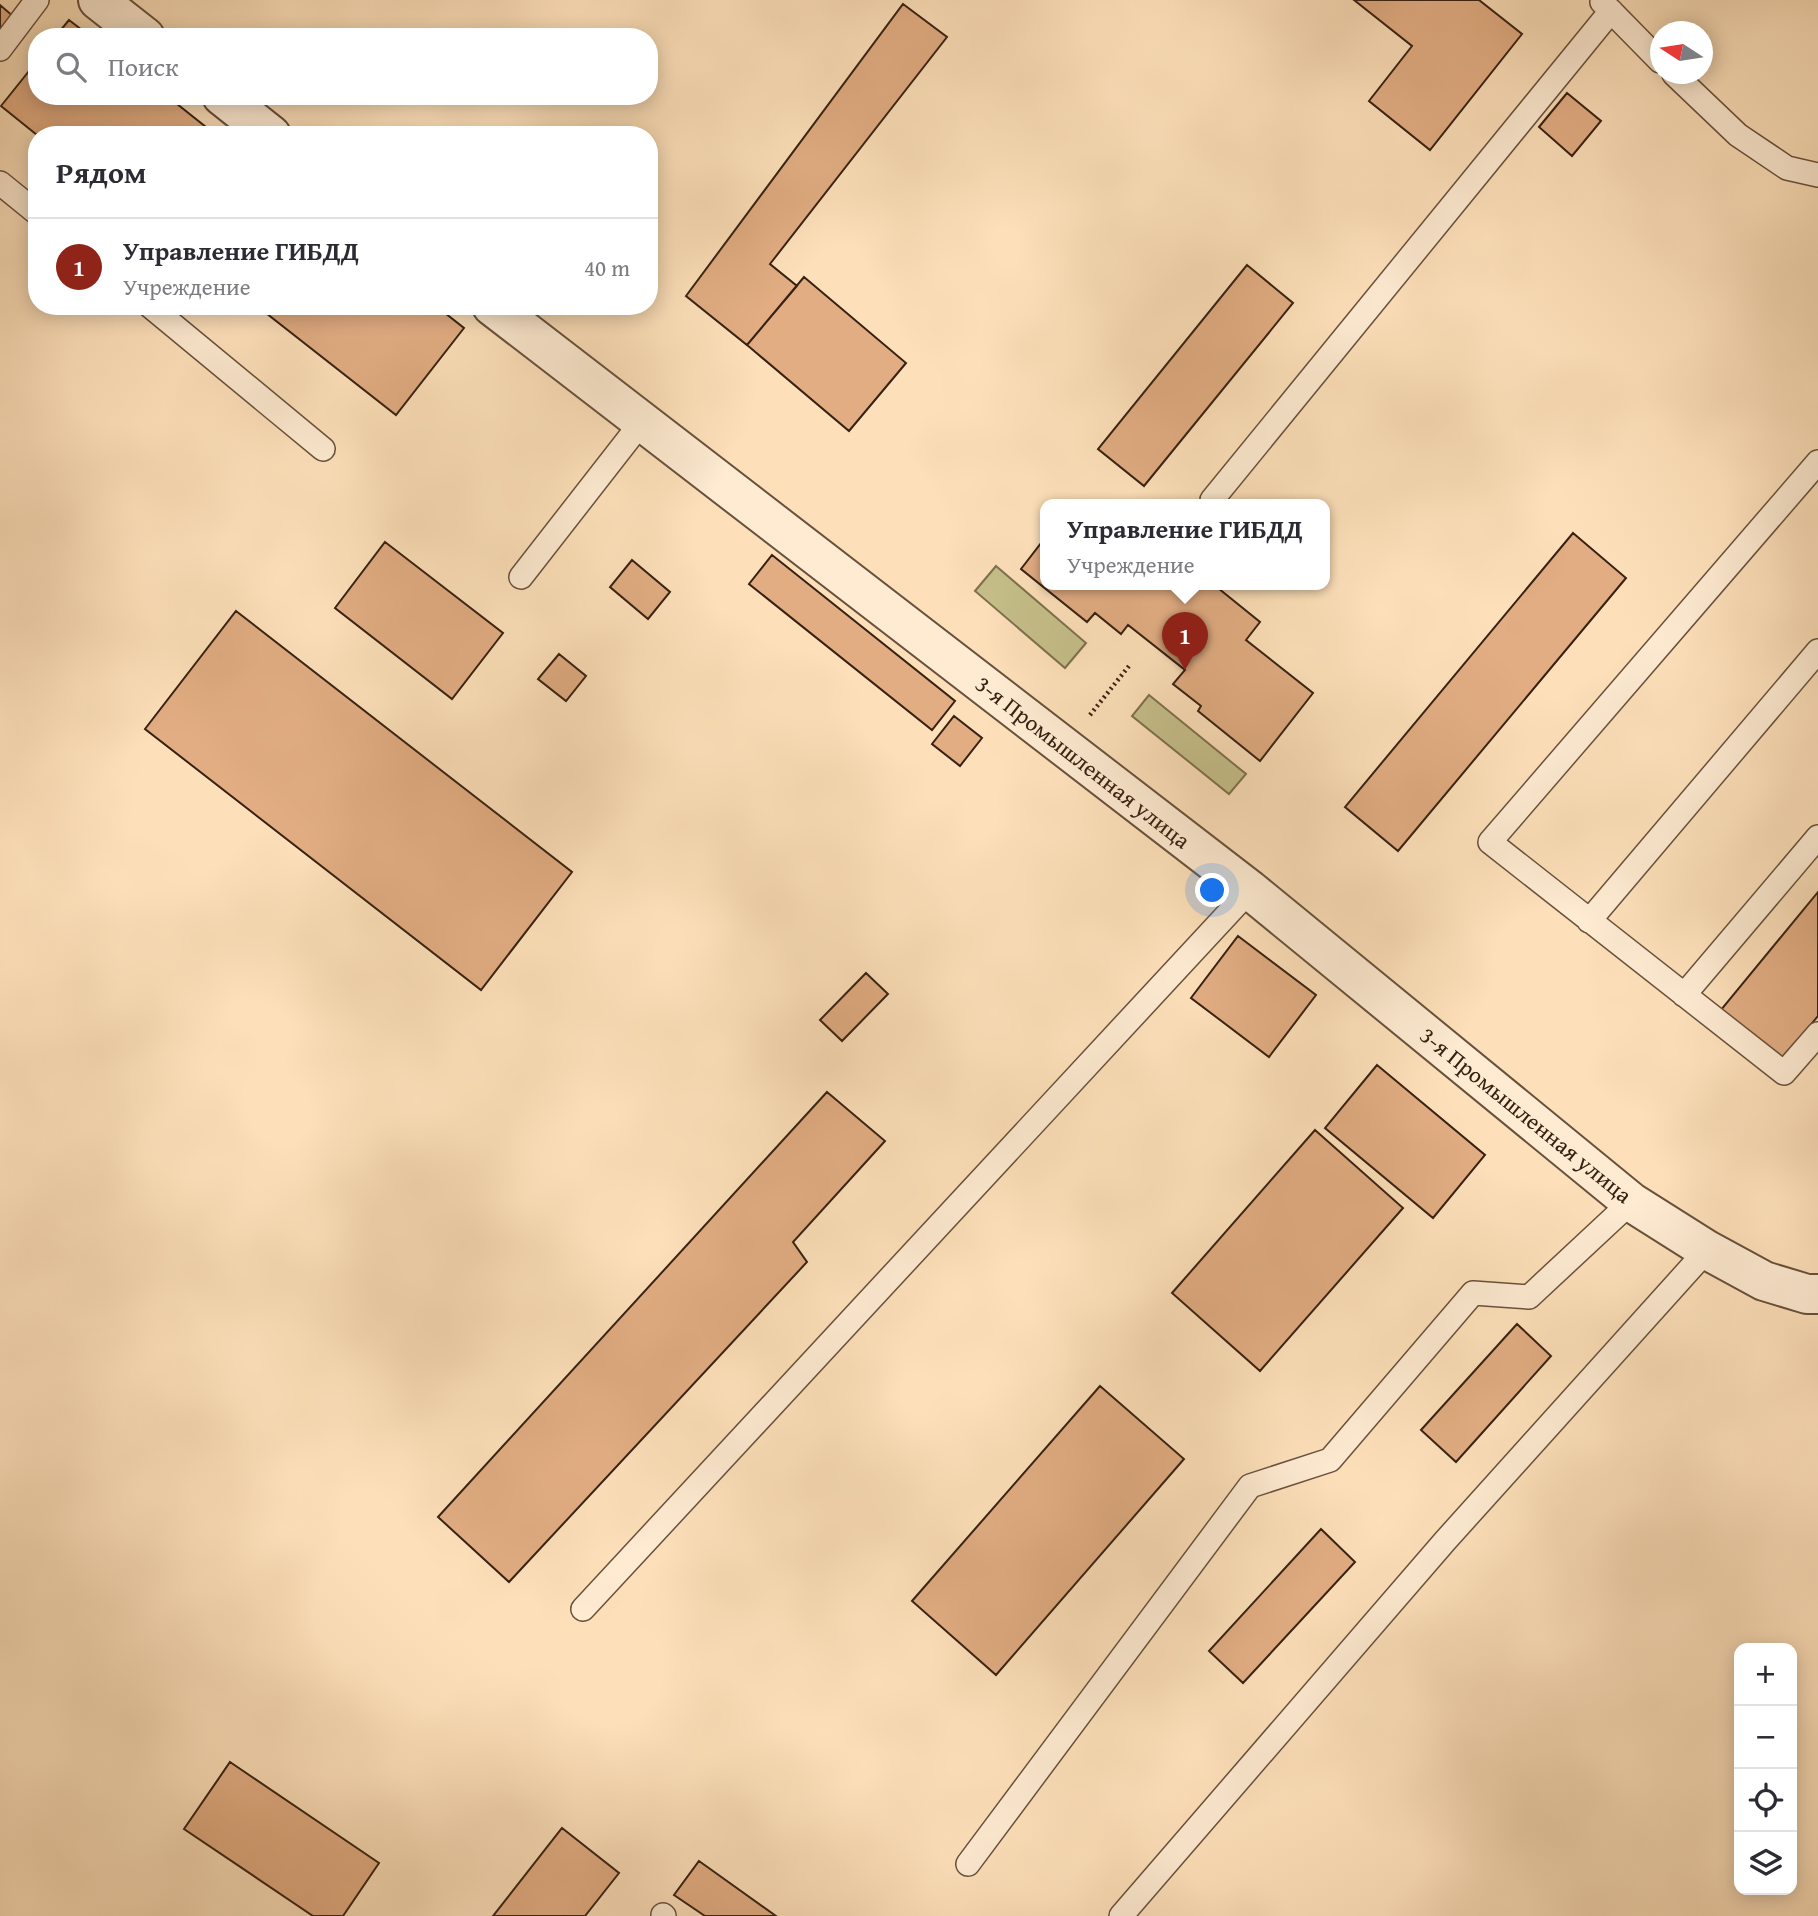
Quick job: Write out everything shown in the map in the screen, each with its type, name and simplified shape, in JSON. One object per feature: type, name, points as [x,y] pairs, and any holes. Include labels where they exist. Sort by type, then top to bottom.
[{"type":"street","points":[[98,0],[134,28]]},
{"type":"street","points":[[233,105],[260,126]]},
{"type":"street","name":"3-я Промышленная улица","points":[[503,315],[1250,891],[1631,1202],[1707,1250],[1764,1281],[1807,1294],[1818,1294]]},
{"type":"lane","points":[[0,49],[37,0]]},
{"type":"lane","points":[[1213,499],[1605,6],[1650,50]]},
{"type":"lane","points":[[1684,84],[1738,135],[1787,168],[1818,175]]},
{"type":"lane","points":[[0,183],[28,206]]},
{"type":"lane","points":[[161,315],[323,449]]},
{"type":"lane","points":[[521,577],[641,423]]},
{"type":"lane","points":[[1818,462],[1490,842],[1784,1073],[1818,1034]]},
{"type":"lane","points":[[1589,921],[1818,652]]},
{"type":"lane","points":[[1684,995],[1818,836]]},
{"type":"lane","points":[[583,1609],[1250,891]]},
{"type":"lane","points":[[968,1864],[1250,1486],[1330,1460],[1473,1293],[1529,1297],[1631,1202]]},
{"type":"lane","points":[[1121,1916],[1446,1541],[1707,1250]]},
{"type":"path","points":[[1064,747],[1129,666]]},
{"type":"shaded area","points":[[996,566],[1086,643],[1065,668],[975,591]]},
{"type":"shaded area","points":[[1149,695],[1246,774],[1229,794],[1132,716]]},
{"type":"building","points":[[1354,0],[1479,0],[1522,34],[1430,150],[1369,101],[1412,46]]},
{"type":"building","points":[[903,4],[947,37],[770,264],[797,286],[747,345],[686,296]]},
{"type":"building","points":[[0,5],[14,17],[0,34]]},
{"type":"building","points":[[69,20],[79,28],[62,28]]},
{"type":"building","points":[[28,72],[28,105],[178,105],[205,126],[28,128],[1,106]]},
{"type":"building","points":[[1567,93],[1601,121],[1572,156],[1539,127]]},
{"type":"building","points":[[1247,265],[1293,303],[1144,486],[1098,449]]},
{"type":"building","points":[[804,277],[906,363],[849,431],[747,345]]},
{"type":"building","points":[[268,315],[447,315],[464,328],[396,415]]},
{"type":"building","points":[[1573,533],[1626,578],[1398,851],[1345,807]]},
{"type":"building","points":[[385,542],[503,633],[452,699],[335,608]]},
{"type":"building","points":[[1040,544],[1040,584],[1021,569]]},
{"type":"building","points":[[772,555],[955,701],[932,730],[749,584]]},
{"type":"building","points":[[632,560],[670,592],[648,619],[610,587]]},
{"type":"building","points":[[1047,590],[1220,590],[1260,622],[1246,640],[1313,693],[1260,761],[1198,711],[1201,706],[1173,684],[1185,670],[1128,625],[1121,634],[1095,613],[1087,622]]},
{"type":"building","points":[[236,611],[572,872],[481,990],[145,729]]},
{"type":"building","points":[[559,654],[586,676],[566,701],[538,679]]},
{"type":"building","points":[[954,716],[982,738],[960,766],[932,744]]},
{"type":"building","points":[[1818,892],[1818,1016],[1781,1061],[1720,1011]]},
{"type":"building","points":[[1238,936],[1316,995],[1269,1057],[1191,998]]},
{"type":"building","points":[[866,973],[888,994],[842,1041],[820,1020]]},
{"type":"building","points":[[1377,1065],[1485,1155],[1433,1218],[1325,1128]]},
{"type":"building","points":[[827,1092],[885,1141],[793,1242],[807,1262],[509,1582],[438,1517]]},
{"type":"building","points":[[1315,1130],[1403,1208],[1260,1371],[1172,1293]]},
{"type":"building","points":[[1517,1324],[1551,1356],[1456,1462],[1421,1430]]},
{"type":"building","points":[[1100,1386],[1184,1459],[996,1675],[912,1601]]},
{"type":"building","points":[[1321,1529],[1355,1562],[1243,1683],[1209,1651]]},
{"type":"building","points":[[230,1762],[379,1863],[343,1916],[313,1916],[184,1829]]},
{"type":"building","points":[[562,1828],[619,1873],[585,1916],[493,1916]]},
{"type":"building","points":[[699,1861],[776,1916],[705,1916],[674,1895]]},
{"type":"place","name":"Управление ГИБДД","points":[[1185,670]]}]
